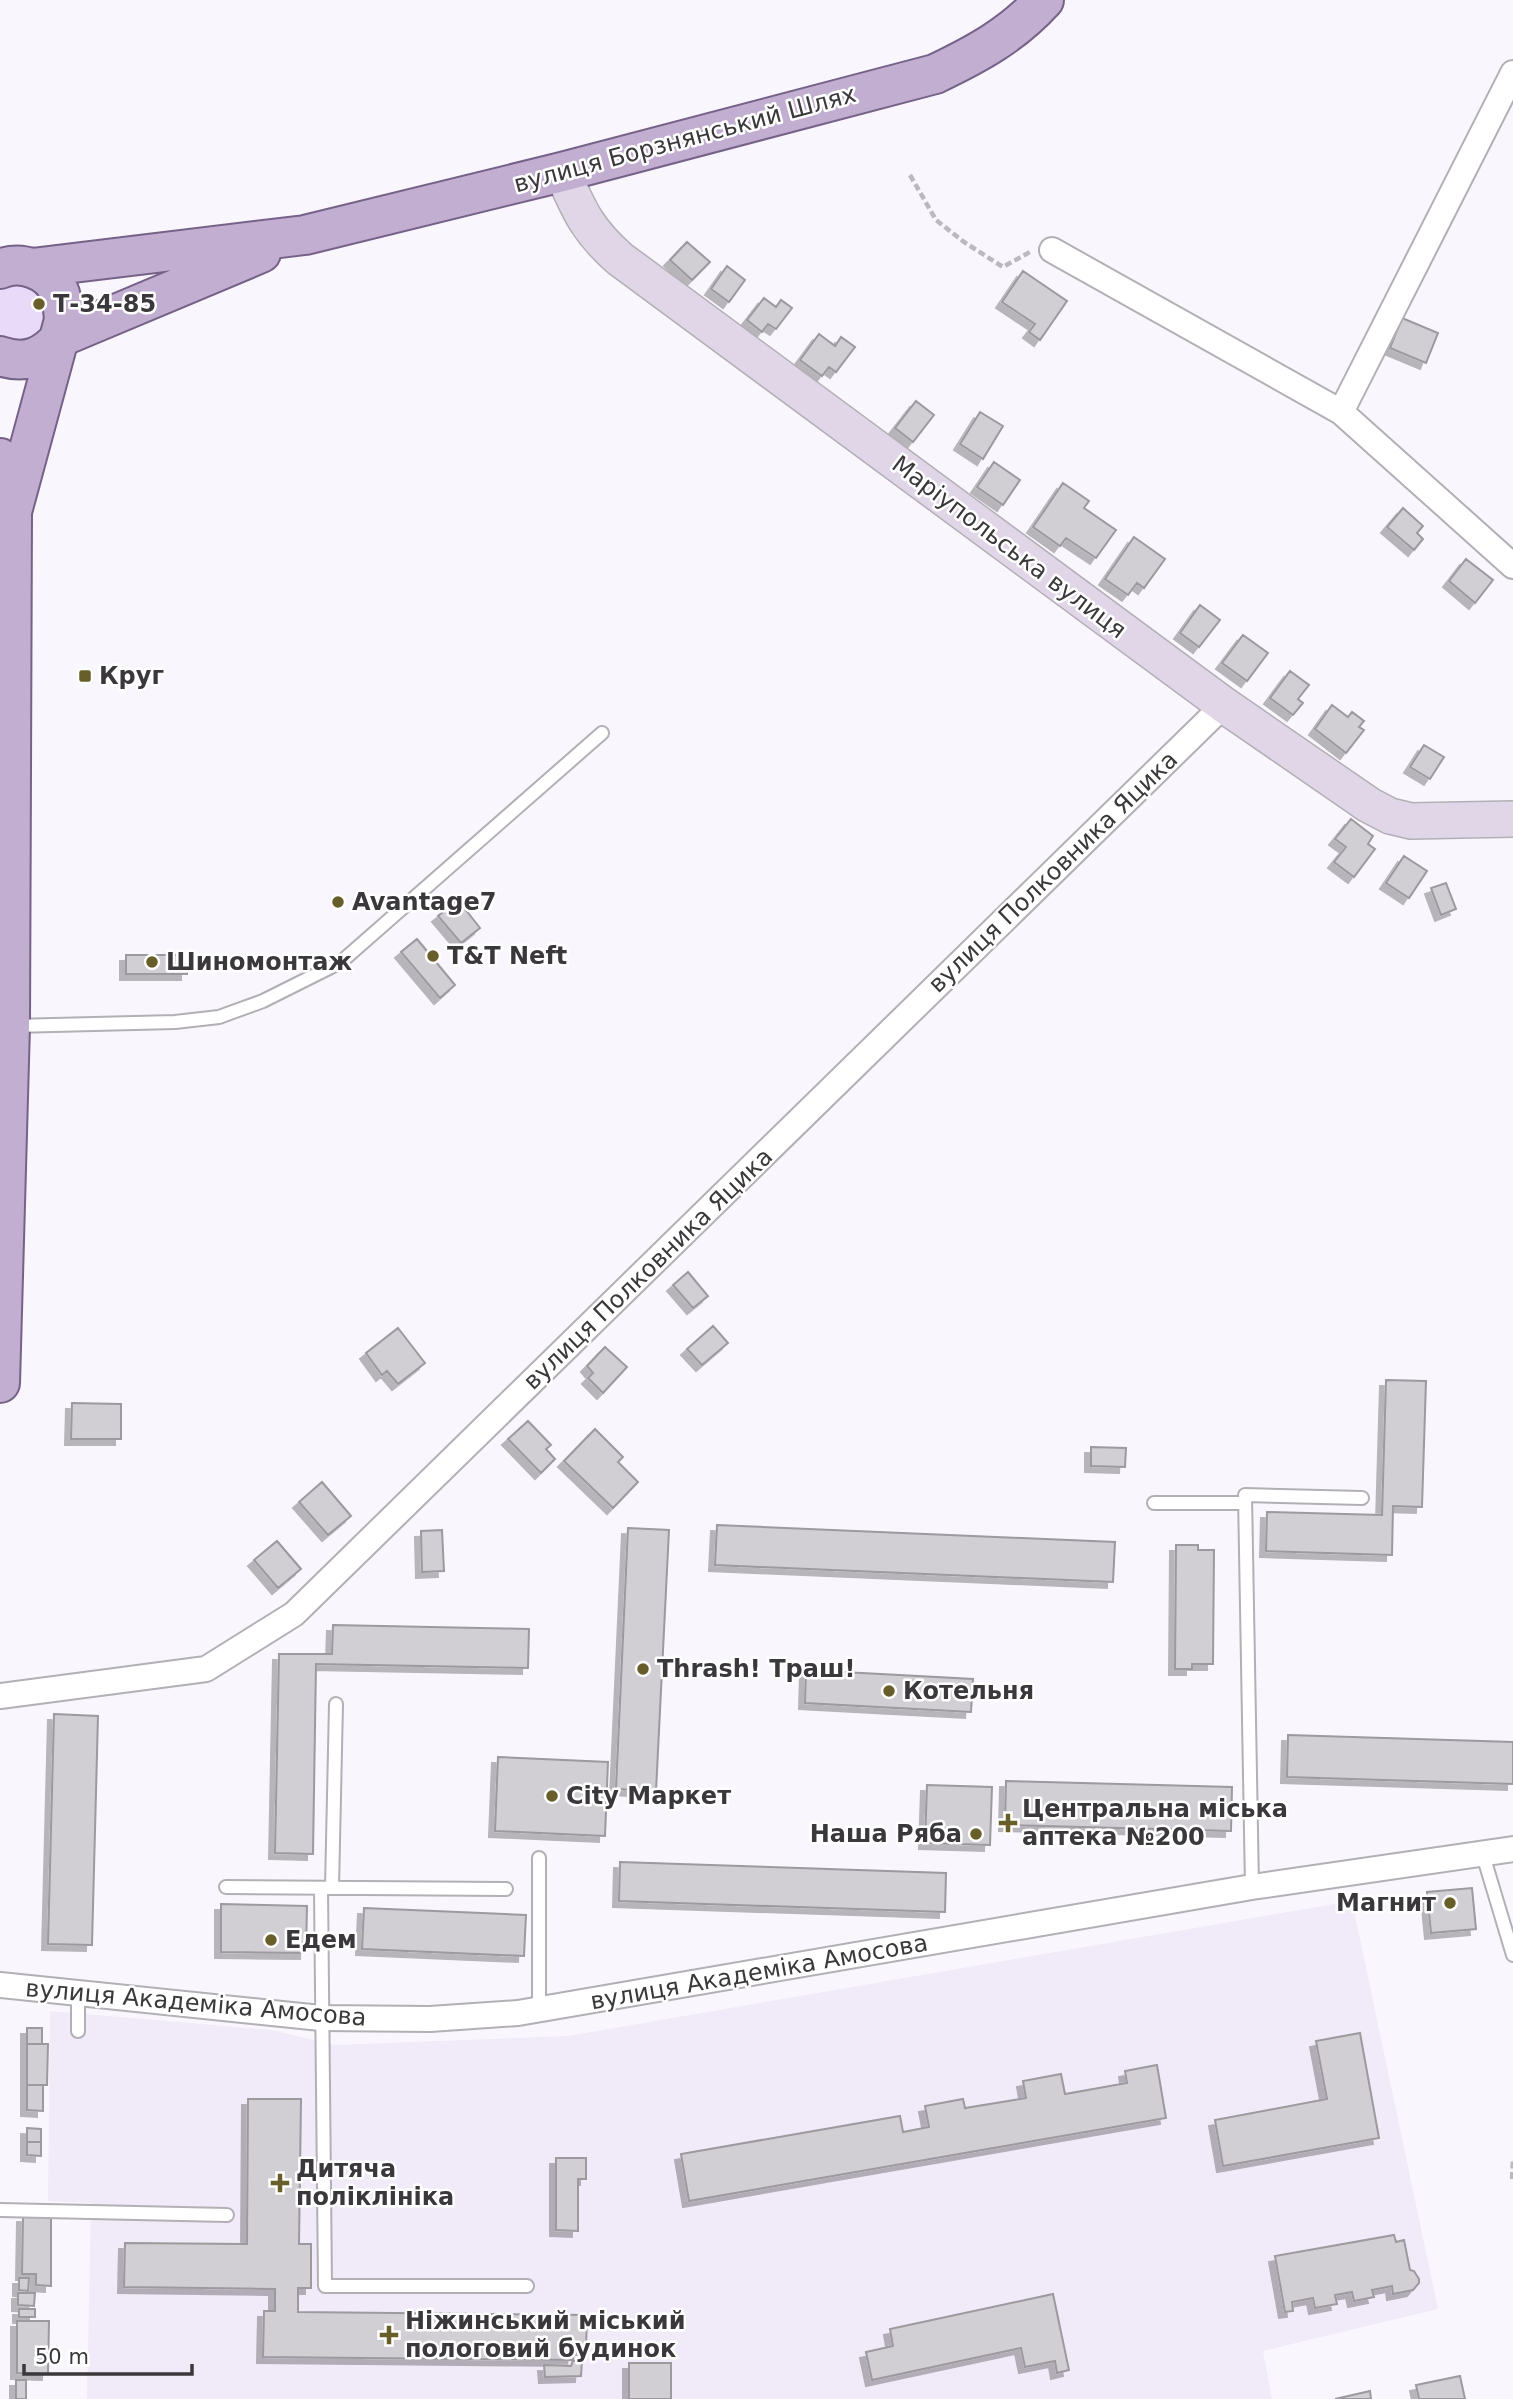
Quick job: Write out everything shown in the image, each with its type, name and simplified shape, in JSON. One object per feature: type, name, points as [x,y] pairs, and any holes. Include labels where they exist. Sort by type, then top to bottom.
[{"type":"main road","name":"вулиця Борзнянський Шлях","points":[[11,263],[305,235],[562,172],[935,74],[981,52],[1025,21],[1044,0]]},
{"type":"main road","name":"вулиця Борзнянський Шлях","points":[[0,356],[15,360],[40,355],[50,350],[61,337],[305,235]]},
{"type":"main road","points":[[11,263],[52,280],[60,293],[64,320],[12,513]]},
{"type":"main road","points":[[0,458],[12,513],[10,1026],[4,1083],[0,1383]]},
{"type":"street","points":[[1341,412],[1513,73]]},
{"type":"street","name":"Маріупольська вулиця","points":[[562,172],[583,218],[599,240],[621,259],[1224,705],[1339,786],[1390,816],[1411,821],[1513,819]]},
{"type":"street","points":[[1052,250],[1341,412],[1513,566]]},
{"type":"street","name":"вулиця Полковника Яцика","points":[[0,1696],[206,1669],[294,1614],[1224,705]]},
{"type":"street","name":"вулиця Академіка Амосова","points":[[0,1985],[321,2018],[430,2019],[518,2013],[1252,1887],[1513,1849]]},
{"type":"lane","points":[[10,1026],[175,1022],[219,1017],[263,1001],[341,962],[602,733]]},
{"type":"lane","points":[[1252,1887],[1245,1495],[1362,1498]]},
{"type":"lane","points":[[1154,1503],[1245,1503]]},
{"type":"lane","points":[[336,1704],[321,2018],[325,2286],[527,2286]]},
{"type":"lane","points":[[1483,1855],[1513,1955]]},
{"type":"lane","points":[[538,1858],[539,2009]]},
{"type":"lane","points":[[226,1887],[506,1889]]},
{"type":"lane","points":[[78,1993],[78,2031]]},
{"type":"lane","points":[[0,2210],[227,2215]]},
{"type":"path","points":[[910,175],[936,220],[1003,267],[1033,251],[1052,250]]},
{"type":"path","points":[[1512,2179],[1513,2159]]},
{"type":"shaded area","points":[[31,280],[52,318],[33,344],[0,341],[0,284]]},
{"type":"shaded area","points":[[1352,1901],[1438,2309],[1263,2351],[1272,2399],[87,2399],[91,2203],[48,2201],[50,2011],[271,2030],[335,2045],[568,2036]]},
{"type":"building","points":[[687,242],[710,262],[692,280],[670,260]]},
{"type":"building","points":[[727,266],[745,280],[729,302],[711,289]]},
{"type":"building","points":[[1023,271],[1067,301],[1040,340],[1029,332],[1035,324],[1002,302]]},
{"type":"building","points":[[764,298],[776,307],[781,300],[792,308],[776,329],[768,324],[762,332],[747,320]]},
{"type":"building","points":[[1402,318],[1438,333],[1426,363],[1390,348]]},
{"type":"building","points":[[819,334],[835,346],[841,337],[855,347],[836,372],[829,367],[822,376],[800,360]]},
{"type":"building","points":[[916,401],[934,415],[913,442],[895,428]]},
{"type":"building","points":[[980,412],[1003,426],[983,459],[960,444]]},
{"type":"building","points":[[994,462],[1020,480],[1003,505],[977,487]]},
{"type":"building","points":[[1063,483],[1089,501],[1084,508],[1116,530],[1096,558],[1066,538],[1060,546],[1033,527]]},
{"type":"building","points":[[1403,508],[1423,526],[1417,533],[1423,539],[1414,550],[1387,527]]},
{"type":"building","points":[[1134,537],[1165,559],[1144,588],[1137,583],[1128,595],[1105,579]]},
{"type":"building","points":[[1466,559],[1493,580],[1475,603],[1449,581]]},
{"type":"building","points":[[1200,605],[1220,620],[1199,647],[1180,633]]},
{"type":"building","points":[[1243,635],[1268,653],[1247,681],[1222,663]]},
{"type":"building","points":[[1290,671],[1309,685],[1298,699],[1303,703],[1293,715],[1270,698]]},
{"type":"building","points":[[1332,705],[1348,717],[1352,712],[1364,721],[1359,727],[1364,730],[1346,753],[1315,729]]},
{"type":"building","points":[[1424,745],[1444,757],[1430,779],[1410,767]]},
{"type":"building","points":[[1351,819],[1373,836],[1368,844],[1375,849],[1354,877],[1334,862],[1346,847],[1335,839]]},
{"type":"building","points":[[1404,856],[1427,871],[1409,898],[1386,883]]},
{"type":"building","points":[[1446,883],[1456,909],[1441,915],[1431,888]]},
{"type":"building","points":[[458,900],[480,928],[461,943],[438,916]]},
{"type":"building","points":[[417,939],[455,985],[440,998],[401,952]]},
{"type":"building","name":"Шиномонтаж","points":[[126,955],[178,955],[178,968],[187,968],[187,974],[126,974]]},
{"type":"building","points":[[688,1272],[708,1296],[693,1308],[673,1285]]},
{"type":"building","points":[[713,1326],[728,1343],[702,1365],[687,1349]]},
{"type":"building","points":[[398,1328],[425,1363],[398,1384],[387,1371],[382,1375],[366,1353]]},
{"type":"building","points":[[605,1347],[627,1367],[603,1393],[588,1378],[593,1373],[587,1366]]},
{"type":"building","points":[[1386,1380],[1426,1381],[1422,1507],[1393,1506],[1392,1555],[1266,1551],[1267,1512],[1382,1515]]},
{"type":"building","points":[[72,1403],[121,1404],[121,1439],[71,1439]]},
{"type":"building","points":[[528,1421],[551,1445],[546,1449],[555,1459],[541,1473],[508,1439]]},
{"type":"building","points":[[595,1429],[623,1457],[618,1462],[638,1482],[613,1508],[564,1461]]},
{"type":"building","points":[[1091,1447],[1126,1448],[1125,1467],[1091,1466]]},
{"type":"building","points":[[322,1482],[351,1516],[328,1535],[299,1502]]},
{"type":"building","points":[[717,1525],[1115,1542],[1113,1582],[715,1565]]},
{"type":"building","points":[[628,1528],[669,1530],[656,1791],[616,1789]]},
{"type":"building","points":[[442,1530],[444,1571],[422,1572],[421,1531]]},
{"type":"building","points":[[277,1541],[301,1569],[278,1588],[254,1560]]},
{"type":"building","points":[[1176,1545],[1198,1545],[1198,1550],[1214,1550],[1213,1664],[1192,1664],[1192,1669],[1175,1669]]},
{"type":"building","points":[[333,1625],[529,1629],[528,1668],[316,1664],[313,1854],[275,1853],[279,1654],[332,1654]]},
{"type":"building","name":"Котельня","points":[[806,1670],[973,1679],[971,1712],[805,1703]]},
{"type":"building","points":[[54,1714],[98,1716],[92,1945],[48,1944]]},
{"type":"building","points":[[1288,1735],[1513,1742],[1513,1784],[1287,1777]]},
{"type":"building","name":"City Маркет","points":[[498,1757],[608,1762],[605,1836],[495,1831]]},
{"type":"building","points":[[1006,1781],[1232,1787],[1231,1831],[1005,1825]]},
{"type":"building","points":[[927,1785],[992,1787],[990,1845],[925,1843]]},
{"type":"building","points":[[620,1862],[946,1873],[945,1912],[619,1901]]},
{"type":"building","points":[[1472,1888],[1476,1929],[1431,1933],[1427,1892]]},
{"type":"building","points":[[221,1904],[307,1906],[306,1953],[221,1952]]},
{"type":"building","points":[[364,1908],[526,1915],[524,1956],[362,1949]]},
{"type":"building","points":[[27,2028],[42,2028],[42,2044],[27,2044]]},
{"type":"building","points":[[1360,2033],[1379,2138],[1223,2166],[1215,2120],[1327,2099],[1316,2041]]},
{"type":"building","points":[[27,2044],[48,2044],[47,2085],[27,2085]]},
{"type":"building","points":[[1157,2065],[1166,2118],[689,2201],[681,2154],[900,2116],[903,2132],[929,2127],[925,2106],[963,2099],[965,2108],[1026,2098],[1023,2081],[1061,2074],[1065,2094],[1127,2083],[1125,2071]]},
{"type":"building","points":[[27,2085],[43,2085],[43,2111],[27,2110]]},
{"type":"building","points":[[248,2099],[301,2099],[299,2244],[311,2244],[311,2288],[298,2288],[298,2312],[587,2315],[586,2349],[574,2349],[573,2361],[582,2361],[581,2376],[545,2377],[544,2365],[571,2366],[573,2360],[263,2357],[264,2311],[275,2311],[275,2289],[124,2287],[125,2243],[247,2244]]},
{"type":"building","points":[[27,2128],[41,2129],[41,2142],[27,2142]]},
{"type":"building","points":[[27,2142],[41,2142],[41,2156],[27,2155]]},
{"type":"building","points":[[556,2158],[586,2158],[586,2179],[578,2179],[578,2231],[556,2230]]},
{"type":"building","points":[[23,2216],[51,2217],[51,2286],[36,2285],[36,2274],[22,2274]]},
{"type":"building","points":[[1394,2235],[1396,2242],[1404,2240],[1410,2270],[1414,2271],[1419,2279],[1413,2290],[1393,2294],[1392,2286],[1372,2290],[1374,2297],[1354,2301],[1352,2292],[1335,2295],[1337,2304],[1315,2308],[1313,2298],[1292,2302],[1293,2311],[1285,2312],[1275,2256]]},
{"type":"building","points":[[19,2278],[29,2278],[28,2291],[19,2290]]},
{"type":"building","points":[[18,2293],[35,2293],[34,2306],[18,2305]]},
{"type":"building","points":[[1053,2294],[1069,2370],[1057,2373],[1055,2361],[1025,2367],[1021,2348],[872,2380],[866,2352],[893,2346],[890,2329]]},
{"type":"building","points":[[19,2309],[35,2309],[35,2317],[19,2317]]},
{"type":"building","points":[[17,2321],[49,2321],[48,2374],[17,2373]]},
{"type":"building","points":[[629,2363],[671,2363],[671,2399],[629,2399]]},
{"type":"building","points":[[1460,2376],[1465,2399],[1419,2399],[1416,2385]]},
{"type":"building","points":[[16,2380],[26,2380],[26,2399],[16,2399]]},
{"type":"building","points":[[1370,2391],[1371,2399],[1335,2399]]},
{"type":"place","name":"Т-34-85","points":[[39,304]]},
{"type":"place","name":"Круг","points":[[85,676]]},
{"type":"place","name":"Avantage7","points":[[338,902]]},
{"type":"place","name":"T&T Neft","points":[[433,956]]},
{"type":"place","name":"Шиномонтаж","points":[[152,962]]},
{"type":"place","name":"Thrash! Траш!","points":[[643,1669]]},
{"type":"place","name":"Котельня","points":[[889,1691]]},
{"type":"place","name":"City Маркет","points":[[552,1796]]},
{"type":"place","name":"Центральна міська аптека №200","points":[[1008,1823]]},
{"type":"place","name":"Наша Ряба","points":[[976,1834]]},
{"type":"place","name":"Магнит","points":[[1450,1903]]},
{"type":"place","name":"Едем","points":[[271,1940]]},
{"type":"place","name":"Дитяча поліклініка","points":[[280,2183]]},
{"type":"place","name":"Ніжинський міський пологовий будинок","points":[[389,2335]]}]
